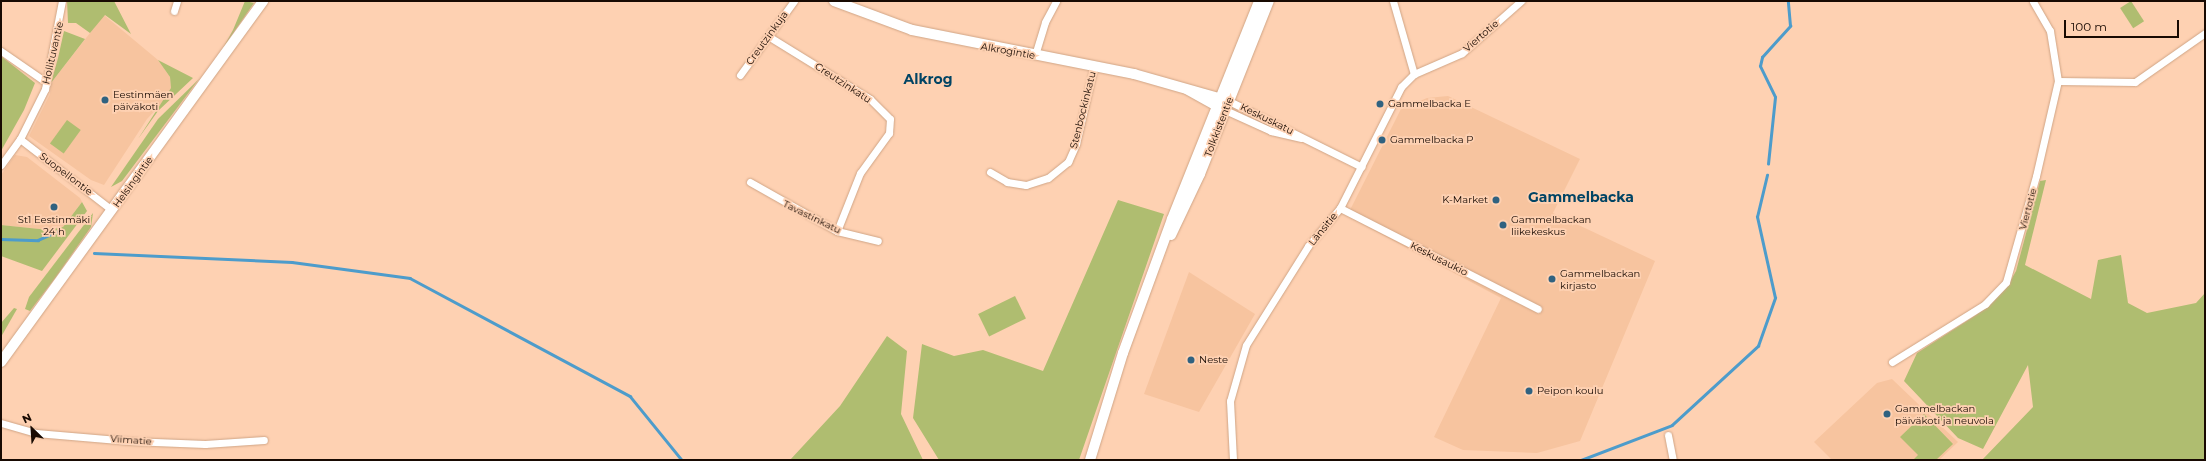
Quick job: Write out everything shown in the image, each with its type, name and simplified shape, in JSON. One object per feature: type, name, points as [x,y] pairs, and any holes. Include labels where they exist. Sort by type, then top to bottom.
[{"type":"street","name":"Hollituvantie","points":[[1,165],[20,139],[47,83],[62,1]]},
{"type":"street","points":[[174,11],[177,1]]},
{"type":"street","name":"Helsingintie","points":[[1,362],[263,1]]},
{"type":"street","name":"Creutzinkuja","points":[[740,75],[794,1]]},
{"type":"street","name":"Alkrogintie","points":[[834,1],[912,30],[1094,66],[1186,89],[1223,104]]},
{"type":"street","points":[[1035,55],[1045,22],[1056,1]]},
{"type":"street","name":"Tolkkistentie","points":[[1223,104],[1259,1]]},
{"type":"street","name":"Tolkkistentie","points":[[1090,460],[1123,353],[1162,251],[1223,104],[1269,1]]},
{"type":"street","points":[[1393,1],[1414,74]]},
{"type":"street","name":"Viertotie","points":[[1414,74],[1462,53],[1521,1]]},
{"type":"street","name":"Viertotie","points":[[1892,362],[1985,304],[2006,282],[2036,176],[2058,81],[2050,31],[2033,1]]},
{"type":"street","points":[[2058,81],[2135,82],[2205,33]]},
{"type":"street","name":"Creutzinkatu","points":[[768,36],[870,99],[890,119],[889,133],[860,174],[837,231]]},
{"type":"street","points":[[1,51],[47,83]]},
{"type":"street","name":"Stenbockinkatu","points":[[990,172],[1007,182],[1026,185],[1048,178],[1068,162],[1076,144],[1094,66]]},
{"type":"street","name":"Länsitie","points":[[1233,460],[1230,401],[1246,345],[1308,246],[1340,208],[1362,167],[1395,97],[1414,74]]},
{"type":"street","name":"Keskuskatu","points":[[1223,104],[1271,131],[1306,139],[1362,167]]},
{"type":"street","name":"Suopellontie","points":[[20,139],[112,210]]},
{"type":"street","name":"Tavastinkatu","points":[[750,182],[837,231],[878,242]]},
{"type":"street","name":"Keskusaukio","points":[[1340,208],[1538,309]]},
{"type":"street","name":"Viimatie","points":[[1,422],[36,433],[130,440],[205,444],[264,440]]},
{"type":"street","points":[[1668,435],[1673,460]]},
{"type":"shaded area","name":"Eestinmäen päiväkoti","points":[[104,15],[158,60],[170,77],[171,88],[168,97],[147,119],[104,185],[91,180],[29,136],[50,94],[51,83]]},
{"type":"shaded area","points":[[1448,96],[1580,159],[1553,213],[1655,261],[1580,441],[1537,453],[1463,450],[1434,437],[1501,298],[1347,216],[1401,109],[1427,98]]},
{"type":"shaded area","points":[[15,155],[27,157],[80,198],[82,202],[63,227],[49,230],[1,225],[1,175]]},
{"type":"shaded area","points":[[1189,272],[1255,314],[1199,412],[1144,394]]},
{"type":"shaded area","name":"Gammelbackan päiväkoti ja neuvola","points":[[1892,379],[1958,442],[1939,460],[1832,460],[1814,442],[1877,383]]},
{"type":"green space","points":[[67,1],[114,1],[131,34],[105,15],[90,33],[76,23],[68,23]]},
{"type":"green space","points":[[245,1],[254,3],[223,48],[233,30]]},
{"type":"green space","points":[[2131,1],[2144,21],[2133,28],[2120,8]]},
{"type":"green space","points":[[64,31],[85,39],[51,83],[58,58]]},
{"type":"green space","points":[[1,56],[35,83],[24,110],[1,151]]},
{"type":"green space","points":[[158,60],[193,78],[158,111],[138,139],[171,88],[170,77]]},
{"type":"green space","points":[[199,79],[122,181],[111,187],[158,119]]},
{"type":"green space","points":[[67,120],[81,130],[64,153],[50,143]]},
{"type":"green space","points":[[2046,180],[2025,265],[2091,299],[2098,260],[2121,255],[2128,303],[2147,313],[2196,303],[2205,293],[2205,460],[1982,460],[2033,407],[2028,365],[1983,449],[1958,438],[1904,381],[1917,353],[1976,315],[2008,285],[2016,271],[2040,181]]},
{"type":"green space","points":[[1118,200],[1164,214],[1079,460],[939,460],[913,418],[922,344],[954,356],[983,350],[1043,371]]},
{"type":"green space","points":[[82,202],[87,211],[42,271],[1,256],[1,225],[49,230],[63,227]]},
{"type":"green space","points":[[93,213],[91,227],[56,277],[30,311],[25,309],[29,297]]},
{"type":"green space","points":[[1015,296],[1026,318],[989,336],[978,314]]},
{"type":"green space","points":[[14,308],[17,309],[1,337],[1,323]]},
{"type":"green space","points":[[887,336],[907,351],[901,414],[923,460],[790,460],[840,406]]},
{"type":"green space","points":[[1924,414],[1953,444],[1936,460],[1913,460],[1918,455],[1900,437]]},
{"type":"waterway","points":[[1768,164],[1775,97],[1760,66],[1762,57],[1790,26],[1788,1]]},
{"type":"waterway","points":[[1581,460],[1672,425],[1758,346],[1775,298],[1757,217],[1767,175]]},
{"type":"waterway","points":[[1,239],[38,240],[56,232]]},
{"type":"waterway","points":[[94,253],[292,262],[410,278],[630,396],[682,460]]},
{"type":"place","name":"Eestinmäen päiväkoti","points":[[105,100]]},
{"type":"place","name":"Gammelbacka E","points":[[1380,104]]},
{"type":"place","name":"Gammelbacka P","points":[[1382,140]]},
{"type":"place","name":"K-Market","points":[[1496,200]]},
{"type":"place","name":"St1 Eestinmäki 24 h","points":[[54,207]]},
{"type":"place","name":"Gammelbackan liikekeskus","points":[[1503,225]]},
{"type":"place","name":"Gammelbackan kirjasto","points":[[1552,279]]},
{"type":"place","name":"Neste","points":[[1191,360]]},
{"type":"place","name":"Peipon koulu","points":[[1529,391]]},
{"type":"place","name":"Gammelbackan päiväkoti ja neuvola","points":[[1887,414]]},
{"type":"district","name":"Alkrog","points":[[928,79]]},
{"type":"district","name":"Gammelbacka","points":[[1581,197]]}]
